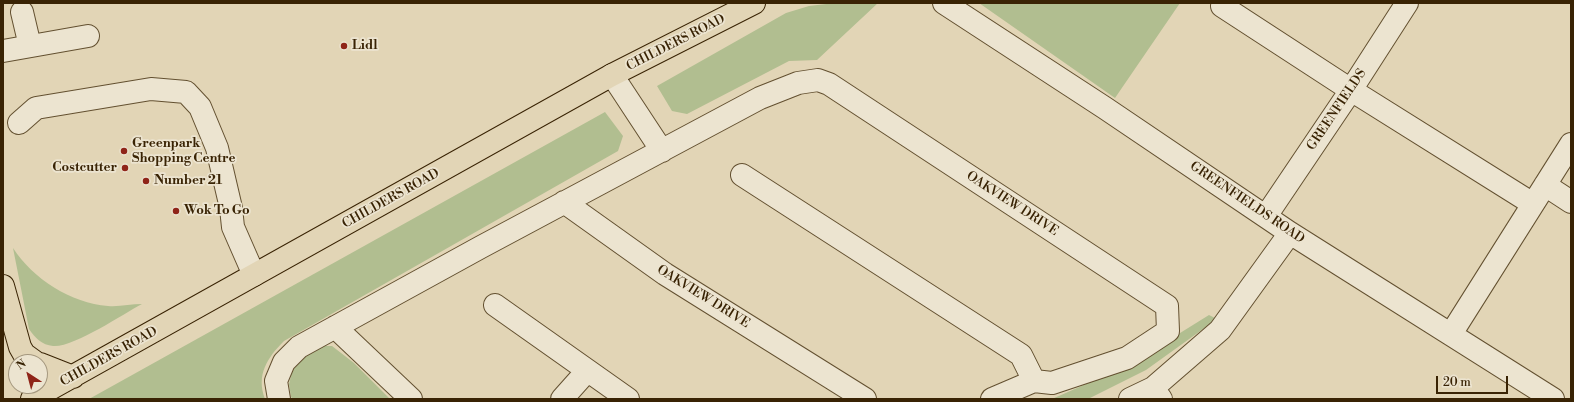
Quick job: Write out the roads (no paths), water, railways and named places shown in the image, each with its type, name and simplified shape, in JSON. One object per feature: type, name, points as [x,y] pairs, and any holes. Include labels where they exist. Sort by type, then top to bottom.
[{"type":"main road","name":"CHILDERS ROAD","points":[[32,399],[612,75],[754,3]]},
{"type":"main road","points":[[3,286],[20,347],[25,354]]},
{"type":"main road","points":[[48,367],[73,377]]},
{"type":"street","name":"GREENFIELDS ROAD","points":[[944,3],[1112,112],[1290,233],[1553,399]]},
{"type":"street","name":"GREENFIELDS","points":[[1266,216],[1351,90],[1406,3]]},
{"type":"street","points":[[1222,6],[1351,90],[1533,204]]},
{"type":"street","points":[[22,12],[30,46]]},
{"type":"street","points":[[3,51],[88,36]]},
{"type":"street","points":[[612,75],[662,151]]},
{"type":"street","name":"OAKVIEW DRIVE","points":[[279,399],[276,381],[284,362],[299,347],[564,202],[760,98],[798,83],[818,80],[829,84],[1167,306],[1168,332],[1127,358],[1052,383],[1034,381],[992,399]]},
{"type":"street","points":[[20,123],[36,108],[151,89],[186,92],[200,107],[217,148],[231,208],[233,227],[254,275]]},
{"type":"street","points":[[1451,334],[1571,144]]},
{"type":"street","points":[[742,175],[1021,355],[1034,381]]},
{"type":"street","points":[[1545,185],[1571,202]]},
{"type":"street","name":"OAKVIEW DRIVE","points":[[564,202],[665,274],[865,399]]},
{"type":"street","points":[[1130,399],[1157,393],[1220,330],[1290,233]]},
{"type":"street","points":[[495,306],[628,399]]},
{"type":"street","points":[[335,327],[411,399]]},
{"type":"street","points":[[562,399],[587,371]]},
{"type":"place","name":"Lidl","points":[[344,46]]},
{"type":"place","name":"Greenpark Shopping Centre","points":[[124,151]]},
{"type":"place","name":"Costcutter","points":[[125,168]]},
{"type":"place","name":"Number 21","points":[[146,181]]},
{"type":"place","name":"Wok To Go","points":[[176,211]]}]
